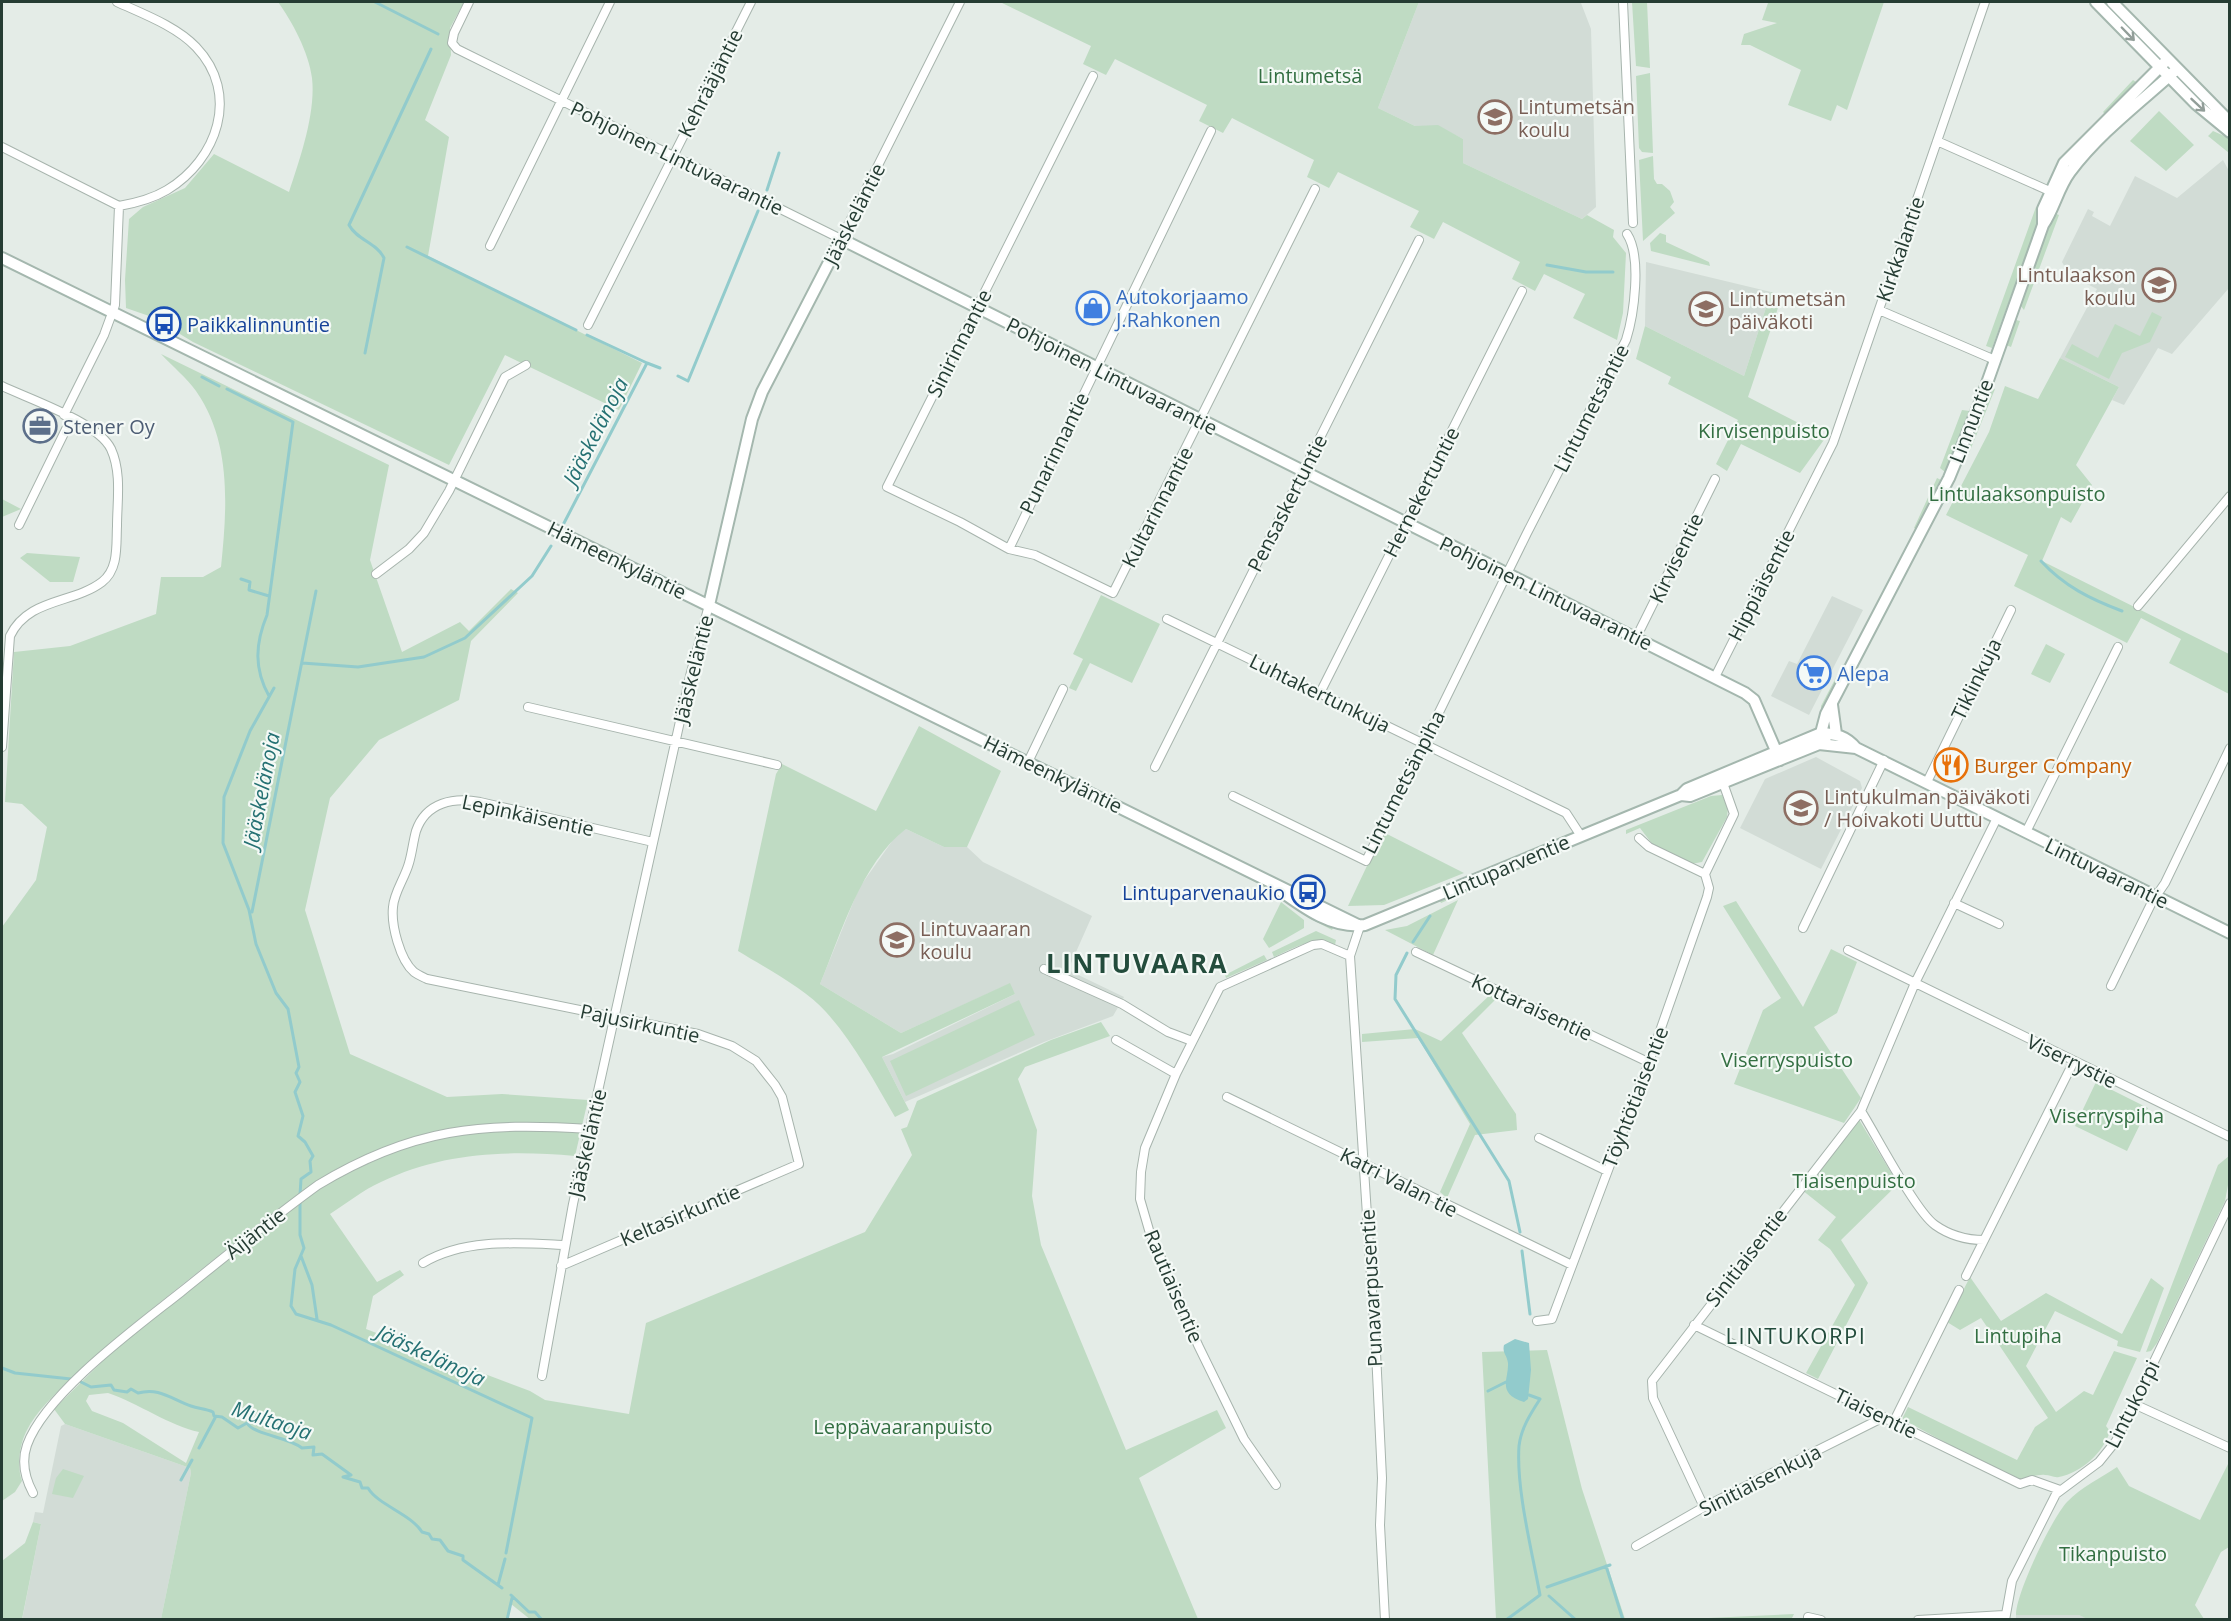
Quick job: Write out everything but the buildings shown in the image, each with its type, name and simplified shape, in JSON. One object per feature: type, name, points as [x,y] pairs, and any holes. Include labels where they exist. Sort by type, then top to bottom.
[{"type":"street","points":[[2,147],[119,206],[149,199],[167,190],[188,174],[204,156],[213,141],[220,104],[217,84],[196,47],[174,30],[117,2]]},
{"type":"street","name":"Pohjoinen Lintuvaarantie","points":[[469,2],[453,33],[454,46],[1715,677],[1754,700],[1778,756]]},
{"type":"street","points":[[490,246],[610,2]]},
{"type":"street","name":"Kehrääjäntie","points":[[588,325],[751,2]]},
{"type":"street","name":"Jääskeläntie","points":[[542,1376],[565,1245],[590,1129],[653,842],[749,429],[758,402],[960,2]]},
{"type":"street","points":[[1623,2],[1632,223]]},
{"type":"street","name":"Kirkkalantie","points":[[1808,494],[1833,442],[1986,2]]},
{"type":"street","points":[[2096,2],[2168,77],[2229,132]]},
{"type":"street","points":[[2112,2],[2229,122]]},
{"type":"street","name":"Linnuntie","points":[[1823,738],[1826,714],[1949,478],[1995,360],[2064,163],[2168,59]]},
{"type":"street","name":"Linnuntie","points":[[2054,193],[2079,161],[2128,112],[2177,69]]},
{"type":"street","name":"Sinirinnantie","points":[[1009,549],[960,522],[887,487],[1093,76]]},
{"type":"street","name":"Punarinnantie","points":[[1009,549],[1210,131]]},
{"type":"street","points":[[1937,141],[2054,193]]},
{"type":"street","name":"Kultarinnantie","points":[[1009,549],[1035,555],[1113,593],[1315,189]]},
{"type":"street","points":[[19,525],[113,312],[119,206]]},
{"type":"street","name":"Lintumetsäntie","points":[[1507,574],[1626,340],[1632,322],[1635,273],[1633,243],[1627,234]]},
{"type":"street","name":"Pensaskertuntie","points":[[1155,767],[1419,240]]},
{"type":"street","name":"Hämeenkyläntie","points":[[2,258],[1360,926]]},
{"type":"street","name":"Hernekertuntie","points":[[1320,693],[1522,291]]},
{"type":"street","points":[[1879,310],[1995,360]]},
{"type":"street","points":[[376,574],[410,549],[424,533],[454,480],[505,377],[526,364]]},
{"type":"street","points":[[2,386],[67,417],[105,440],[115,461],[118,486],[114,565],[102,581],[35,609],[23,616],[14,629],[8,643],[2,747]]},
{"type":"street","name":"Kirvisentie","points":[[1636,638],[1715,479]]},
{"type":"street","name":"Hippiäisentie","points":[[1715,677],[1808,494]]},
{"type":"street","points":[[2138,606],[2229,496]]},
{"type":"street","name":"Lintumetsänpiha","points":[[1233,796],[1366,861],[1507,574]]},
{"type":"street","name":"Tiklinkuja","points":[[1927,782],[2011,610]]},
{"type":"street","name":"Luhtakertunkuja","points":[[1167,619],[1566,813],[1581,836]]},
{"type":"street","points":[[2026,832],[2118,647]]},
{"type":"street","points":[[1028,762],[1063,689]]},
{"type":"street","points":[[1823,738],[1836,734],[1832,705]]},
{"type":"street","points":[[528,707],[777,765]]},
{"type":"street","name":"Lintuvaarantie","points":[[1836,734],[1850,741],[1856,748],[2229,933]]},
{"type":"street","name":"Lintuvaarantie","points":[[1823,738],[1848,749],[1856,748]]},
{"type":"street","name":"Lintuparventie","points":[[1360,926],[1681,795],[1690,796],[1721,780],[1823,738]]},
{"type":"street","points":[[2111,986],[2229,748]]},
{"type":"street","points":[[1803,928],[1884,760]]},
{"type":"street","points":[[1639,838],[1649,847],[1705,874],[1734,814],[1721,780]]},
{"type":"street","name":"Lepinkäisentie","points":[[412,968],[398,940],[393,906],[408,866],[419,823],[426,813],[449,800],[462,798],[653,842]]},
{"type":"street","name":"Sinitiaisentie","points":[[1704,1507],[1653,1398],[1652,1381],[1861,1111],[1915,983],[1997,818]]},
{"type":"street","name":"Töyhtötiaisentie","points":[[1537,1321],[1552,1319],[1707,897],[1709,888],[1705,874]]},
{"type":"street","points":[[1954,903],[1999,924]]},
{"type":"street","points":[[1350,956],[1360,926]]},
{"type":"street","name":"Rautiaisentie","points":[[1276,1485],[1244,1439],[1198,1346],[1149,1230],[1140,1199],[1145,1148],[1176,1074],[1216,993],[1226,984],[1313,945],[1322,944],[1350,956]]},
{"type":"street","name":"Viserrystie","points":[[1848,950],[2229,1137]]},
{"type":"street","name":"Kottaraisentie","points":[[1416,952],[1648,1062]]},
{"type":"street","name":"Punavarpusentie","points":[[1350,956],[1382,1478],[1380,1525],[1385,1620]]},
{"type":"street","name":"Pajusirkuntie","points":[[412,968],[427,979],[698,1034],[732,1046],[756,1061],[766,1071],[782,1097],[799,1164]]},
{"type":"street","points":[[1044,969],[1122,1004],[1168,1032],[1192,1041]]},
{"type":"street","points":[[1116,1040],[1176,1074]]},
{"type":"street","points":[[1966,1276],[2073,1062]]},
{"type":"street","name":"Katri Valan tie","points":[[1227,1097],[1572,1265]]},
{"type":"street","points":[[1861,1111],[1920,1208],[1934,1224],[1970,1240],[1984,1240]]},
{"type":"street","name":"Äijäntie","points":[[33,1493],[24,1469],[27,1445],[39,1423],[77,1379],[116,1342],[318,1185],[352,1164],[387,1148],[446,1132],[483,1126],[590,1129]]},
{"type":"street","points":[[1539,1138],[1607,1171]]},
{"type":"street","name":"Keltasirkuntie","points":[[561,1266],[799,1164]]},
{"type":"street","name":"Lintukorpi","points":[[2005,1617],[2012,1581],[2060,1490],[2104,1458],[2116,1441],[2229,1203]]},
{"type":"street","points":[[423,1263],[437,1255],[507,1242],[565,1245]]},
{"type":"street","points":[[1894,1421],[1959,1290]]},
{"type":"street","name":"Tiaisentie","points":[[1694,1325],[2020,1484],[2032,1480],[2060,1490]]},
{"type":"street","points":[[2134,1404],[2229,1448]]},
{"type":"street","name":"Sinitiaisenkuja","points":[[1636,1546],[1704,1507],[1884,1417]]},
{"type":"street","points":[[1808,1617],[1821,1620]]},
{"type":"street","points":[[1918,1620],[2005,1617]]},
{"type":"shaded area","name":"Lintumetsän koulu","points":[[1419,2],[1581,3],[1591,29],[1596,207],[1582,219],[1463,163],[1463,139],[1438,126],[1415,126],[1378,108]]},
{"type":"shaded area","name":"Lintulaakson koulu","points":[[2223,160],[2229,171],[2229,288],[2172,354],[2158,348],[2124,405],[2112,400],[2119,387],[2060,358],[2097,289],[2069,275],[2062,262],[2088,209],[2094,212],[2092,216],[2110,226],[2135,176],[2177,198]]},
{"type":"shaded area","name":"Lintumetsän päiväkoti","points":[[1646,262],[1771,292],[1744,376],[1645,326]]},
{"type":"shaded area","points":[[1832,596],[1863,610],[1809,715],[1771,696],[1789,661],[1797,664]]},
{"type":"shaded area","name":"Lintukulman päiväkoti / Hoivakoti Uuttu","points":[[1816,757],[1860,781],[1862,788],[1821,869],[1740,828],[1765,779]]},
{"type":"shaded area","points":[[906,829],[944,847],[967,847],[983,862],[1092,916],[1068,970],[1124,997],[1113,1016],[1044,1042],[905,1102],[882,1057],[893,1054],[1015,994],[1009,984],[901,1033],[820,984],[859,888],[895,837]]},
{"type":"shaded area","points":[[65,1424],[190,1468],[191,1473],[161,1619],[22,1620],[41,1524],[33,1522],[35,1512],[43,1513],[61,1426]]},
{"type":"shaded area","points":[[2016,1615],[2079,1615],[2088,1619],[2016,1619]]},
{"type":"green space","points":[[278,2],[464,2],[450,28],[451,55],[425,120],[449,137],[428,256],[642,363],[619,410],[505,355],[449,465],[193,342],[152,317],[126,308],[125,280],[129,219],[143,207],[185,188],[214,154],[289,192],[302,151],[313,92],[307,58],[289,18]]},
{"type":"green space","name":"Lintumetsä","points":[[1000,2],[1419,2],[1378,108],[1415,126],[1438,125],[1463,139],[1463,163],[1582,219],[1587,215],[1614,230],[1613,237],[1626,253],[1623,313],[1617,340],[1573,318],[1585,294],[1544,274],[1535,291],[1512,279],[1520,262],[1443,222],[1434,239],[1410,227],[1419,211],[1338,172],[1329,188],[1307,177],[1314,160],[1232,118],[1223,133],[1199,121],[1207,105],[1115,59],[1106,75],[1083,64],[1091,46]]},
{"type":"green space","points":[[1632,2],[1647,2],[1650,68],[1636,66]]},
{"type":"green space","points":[[1884,2],[1847,110],[1837,105],[1831,121],[1788,105],[1801,70],[1750,45],[1741,45],[1744,34],[1777,23],[1762,20],[1768,3]]},
{"type":"green space","points":[[1650,73],[1653,153],[1642,152],[1639,148],[1636,76]]},
{"type":"green space","points":[[2133,80],[2136,82],[2106,115],[2103,112]]},
{"type":"green space","points":[[2159,111],[2194,145],[2166,171],[2130,141]]},
{"type":"green space","points":[[2213,131],[2229,138],[2229,153],[2208,136]]},
{"type":"green space","points":[[1653,156],[1654,179],[1657,184],[1662,184],[1670,191],[1674,202],[1670,207],[1675,213],[1643,241],[1639,160]]},
{"type":"green space","points":[[2036,207],[2040,209],[2035,230],[1992,348],[1986,346]]},
{"type":"green space","points":[[2054,213],[2059,215],[2024,310],[2020,305]]},
{"type":"green space","points":[[1660,233],[1666,235],[1666,242],[1709,262],[1710,266],[1651,251],[1650,243]]},
{"type":"green space","name":"Kirvisenpuisto","points":[[1771,292],[1782,296],[1748,397],[1826,437],[1800,473],[1741,444],[1727,471],[1716,464],[1738,420],[1668,384],[1671,377],[1636,359],[1645,326],[1744,376]]},
{"type":"green space","points":[[2152,312],[2162,317],[2150,342],[2122,353],[2109,379],[2065,357],[2072,344],[2098,358],[2115,324],[2140,336]]},
{"type":"green space","points":[[2016,320],[2020,321],[2011,347],[2006,345]]},
{"type":"green space","name":"Leppävaaranpuisto","points":[[161,354],[389,465],[370,560],[402,652],[460,622],[469,631],[511,589],[518,593],[471,641],[459,700],[379,740],[330,798],[305,910],[350,1054],[447,1097],[502,1094],[588,1100],[575,1156],[501,1154],[428,1164],[374,1185],[330,1214],[377,1282],[400,1270],[404,1275],[373,1296],[366,1329],[530,1391],[545,1400],[629,1414],[646,1323],[865,1232],[912,1155],[901,1129],[907,1127],[917,1101],[1051,1040],[1101,1022],[1110,1036],[1025,1067],[1018,1079],[1037,1130],[1032,1196],[1041,1245],[1126,1450],[1217,1410],[1226,1428],[1139,1478],[1198,1619],[531,1620],[511,1604],[507,1620],[161,1619],[191,1473],[190,1468],[65,1424],[54,1409],[116,1348],[248,1232],[115,1339],[47,1403],[30,1424],[20,1450],[19,1463],[22,1481],[15,1492],[2,1501],[2,927],[36,880],[47,827],[22,804],[5,802],[14,652],[70,646],[156,614],[161,577],[203,577],[221,567],[225,499],[224,476],[216,432],[208,411],[196,391]],"holes":[[[108,1393],[177,1425],[199,1432],[186,1463],[123,1423],[92,1411],[86,1401],[89,1395]]]},
{"type":"green space","name":"Lintulaaksonpuisto","points":[[2060,358],[2119,387],[2076,465],[2092,485],[2071,523],[2061,517],[2042,561],[2229,654],[2229,694],[2169,663],[2181,639],[2141,618],[2127,643],[2014,586],[2028,555],[1946,515],[1989,432],[2005,386],[2038,399]]},
{"type":"green space","points":[[1991,388],[1995,389],[1967,458],[1965,456]]},
{"type":"green space","points":[[1962,410],[1970,411],[1945,472],[1940,468]]},
{"type":"green space","points":[[1937,478],[1941,480],[1916,529],[1914,528]]},
{"type":"green space","points":[[2,499],[21,509],[2,517]]},
{"type":"green space","points":[[27,553],[80,557],[73,582],[50,582],[20,558]]},
{"type":"green space","points":[[1101,595],[1160,624],[1132,683],[1090,663],[1076,691],[1069,688],[1083,659],[1073,654]]},
{"type":"green space","points":[[2046,644],[2065,654],[2050,683],[2031,674]]},
{"type":"green space","points":[[1843,664],[1846,666],[1821,715],[1821,706]]},
{"type":"green space","points":[[919,726],[1001,771],[967,847],[944,847],[906,829],[890,843],[854,900],[820,984],[901,1033],[1010,983],[1015,994],[882,1057],[909,1110],[895,1117],[855,1049],[818,1003],[738,951],[776,774],[782,764],[876,811]]},
{"type":"green space","points":[[1722,795],[1728,808],[1727,817],[1702,862],[1691,864],[1653,845],[1640,828],[1626,834],[1626,830],[1711,796]]},
{"type":"green space","points":[[1383,832],[1464,873],[1384,905],[1348,906]]},
{"type":"green space","points":[[1224,863],[1334,926],[1332,930],[1309,918],[1271,890],[1224,866]]},
{"type":"green space","points":[[1522,864],[1525,867],[1441,903],[1439,899]]},
{"type":"green space","points":[[1458,900],[1433,955],[1385,930],[1407,926]]},
{"type":"green space","name":"Viserryspuisto","points":[[1736,901],[1803,1007],[1831,949],[1857,962],[1837,1013],[1814,1027],[1861,1098],[1844,1123],[1734,1084],[1763,1010],[1781,998],[1723,906]]},
{"type":"green space","points":[[1281,902],[1304,920],[1304,928],[1269,948],[1263,939]]},
{"type":"green space","points":[[1316,931],[1336,940],[1335,945],[1311,942],[1274,957],[1272,952]]},
{"type":"green space","points":[[1264,955],[1267,960],[1226,978],[1225,975]]},
{"type":"green space","points":[[1492,993],[1499,996],[1462,1033],[1516,1114],[1517,1130],[1475,1135],[1447,1198],[1440,1192],[1470,1124],[1418,1038],[1362,1042],[1362,1034],[1415,1029],[1441,1041]]},
{"type":"green space","points":[[1019,1000],[1035,1035],[906,1096],[890,1061]]},
{"type":"green space","name":"Viserryspiha","points":[[2096,1082],[2148,1108],[2127,1151],[2075,1126]]},
{"type":"green space","name":"Tiaisenpuisto","points":[[1858,1118],[1898,1184],[1841,1240],[1868,1283],[1818,1379],[1806,1373],[1855,1285],[1830,1249],[1818,1240],[1836,1217],[1802,1190]]},
{"type":"green space","points":[[2229,1156],[2225,1201],[2157,1343],[2151,1351],[2146,1352],[2218,1165]]},
{"type":"green space","name":"Lintupiha","points":[[1970,1277],[2001,1321],[2046,1293],[2122,1334],[2151,1278],[2164,1288],[2140,1352],[2117,1346],[2118,1341],[2055,1311],[2026,1366],[2056,1412],[2084,1391],[2093,1395],[2114,1351],[2137,1358],[2106,1426],[2110,1431],[2107,1439],[2097,1454],[2075,1471],[2059,1477],[2042,1475],[2017,1481],[1902,1419],[1908,1407],[2017,1460],[2035,1427],[2048,1418],[1981,1318],[1960,1330],[1947,1322]]},
{"type":"green space","points":[[1547,1350],[1582,1489],[1625,1619],[1496,1619],[1482,1352]]},
{"type":"green space","name":"Tikanpuisto","points":[[2228,1464],[2229,1547],[2221,1552],[2195,1605],[2204,1619],[2089,1620],[2079,1615],[2016,1615],[2028,1574],[2053,1523],[2067,1502],[2085,1487],[2117,1467],[2129,1486],[2200,1520]]},
{"type":"green space","points":[[63,1469],[84,1476],[73,1498],[52,1494],[56,1478]]},
{"type":"green space","points":[[33,1522],[41,1524],[22,1619],[2,1619],[2,1561],[25,1543]]},
{"type":"green space","points":[[1794,1614],[1791,1620],[1686,1619]]},
{"type":"water","points":[[1515,1339],[1529,1343],[1531,1370],[1528,1399],[1524,1402],[1510,1394],[1506,1385],[1508,1363],[1504,1345]]},
{"type":"waterway","points":[[375,2],[438,34]]},
{"type":"waterway","points":[[365,353],[384,258],[349,225],[431,49]]},
{"type":"waterway","name":"Jääskelänoja","points":[[767,190],[779,153]]},
{"type":"waterway","name":"Jääskelänoja","points":[[678,376],[688,381],[758,211]]},
{"type":"waterway","points":[[407,247],[576,330]]},
{"type":"waterway","points":[[1547,265],[1586,272],[1613,272]]},
{"type":"waterway","points":[[587,335],[647,363]]},
{"type":"waterway","name":"Jääskelänoja","points":[[563,525],[647,363],[660,368]]},
{"type":"waterway","points":[[202,377],[219,386]]},
{"type":"waterway","points":[[227,389],[293,422],[267,615],[258,646],[261,676],[269,696]]},
{"type":"waterway","name":"Jääskelänoja","points":[[302,663],[358,667],[424,657],[465,638],[532,576],[551,546]]},
{"type":"waterway","points":[[2041,561],[2059,578],[2078,591],[2122,611]]},
{"type":"waterway","points":[[241,579],[250,582],[249,590],[269,596]]},
{"type":"waterway","name":"Jääskelänoja","points":[[252,912],[316,591]]},
{"type":"waterway","name":"Jääskelänoja","points":[[274,688],[250,731],[224,797],[223,843],[249,910],[256,944],[276,993],[288,1009],[299,1067],[296,1073],[300,1082],[295,1092],[303,1116],[298,1136],[305,1142],[313,1156],[310,1161],[311,1172],[301,1179],[300,1195]]},
{"type":"waterway","points":[[1413,942],[1430,916]]},
{"type":"waterway","points":[[1407,953],[1396,975],[1395,999],[1509,1181],[1520,1232]]},
{"type":"waterway","name":"Jääskelänoja","points":[[300,1202],[300,1235],[304,1248],[295,1269],[291,1306],[296,1314],[331,1325],[532,1418],[506,1553]]},
{"type":"waterway","points":[[1522,1251],[1530,1314]]},
{"type":"waterway","points":[[301,1256],[312,1285],[317,1319]]},
{"type":"waterway","name":"Multaoja","points":[[2,1368],[15,1373],[71,1379]]},
{"type":"waterway","name":"Multaoja","points":[[81,1382],[91,1387],[111,1385],[114,1390],[127,1392],[131,1389],[138,1393],[159,1393],[213,1412],[214,1416],[222,1417],[238,1428],[247,1423],[257,1430],[302,1448],[314,1447],[313,1455],[322,1454],[351,1475],[343,1477],[360,1482],[362,1488],[368,1488],[379,1500],[410,1520],[422,1532],[429,1534],[432,1539],[440,1540],[448,1551],[463,1556],[463,1560],[502,1588]]},
{"type":"waterway","points":[[1488,1391],[1506,1382]]},
{"type":"waterway","points":[[1506,1620],[1540,1595],[1525,1520],[1519,1463],[1522,1433],[1540,1399],[1529,1395]]},
{"type":"waterway","points":[[199,1448],[215,1418]]},
{"type":"waterway","points":[[181,1480],[192,1460]]},
{"type":"waterway","name":"Jääskelänoja","points":[[498,1585],[505,1559]]},
{"type":"waterway","points":[[1547,1587],[1610,1565]]},
{"type":"waterway","points":[[1606,1566],[1623,1620]]},
{"type":"waterway","name":"Multaoja","points":[[511,1595],[529,1612],[535,1612],[542,1620]]},
{"type":"waterway","points":[[1549,1596],[1576,1620]]},
{"type":"waterway","points":[[507,1620],[512,1598]]},
{"type":"place","name":"Lintumetsän koulu","points":[[1495,117]]},
{"type":"place","name":"Lintulaakson koulu","points":[[2159,285]]},
{"type":"place","name":"Autokorjaamo J.Rahkonen","points":[[1093,308]]},
{"type":"place","name":"Lintumetsän päiväkoti","points":[[1706,309]]},
{"type":"place","name":"Paikkalinnuntie","points":[[164,324]]},
{"type":"place","name":"Stener Oy","points":[[40,426]]},
{"type":"place","name":"Alepa","points":[[1814,673]]},
{"type":"place","name":"Burger Company","points":[[1951,765]]},
{"type":"place","name":"Lintukulman päiväkoti / Hoivakoti Uuttu","points":[[1801,808]]},
{"type":"place","name":"Lintuparvenaukio","points":[[1308,892]]},
{"type":"place","name":"Lintuvaaran koulu","points":[[897,940]]},
{"type":"district","name":"LINTUVAARA","points":[[1137,963]]},
{"type":"district","name":"LINTUKORPI","points":[[1796,1335]]}]
